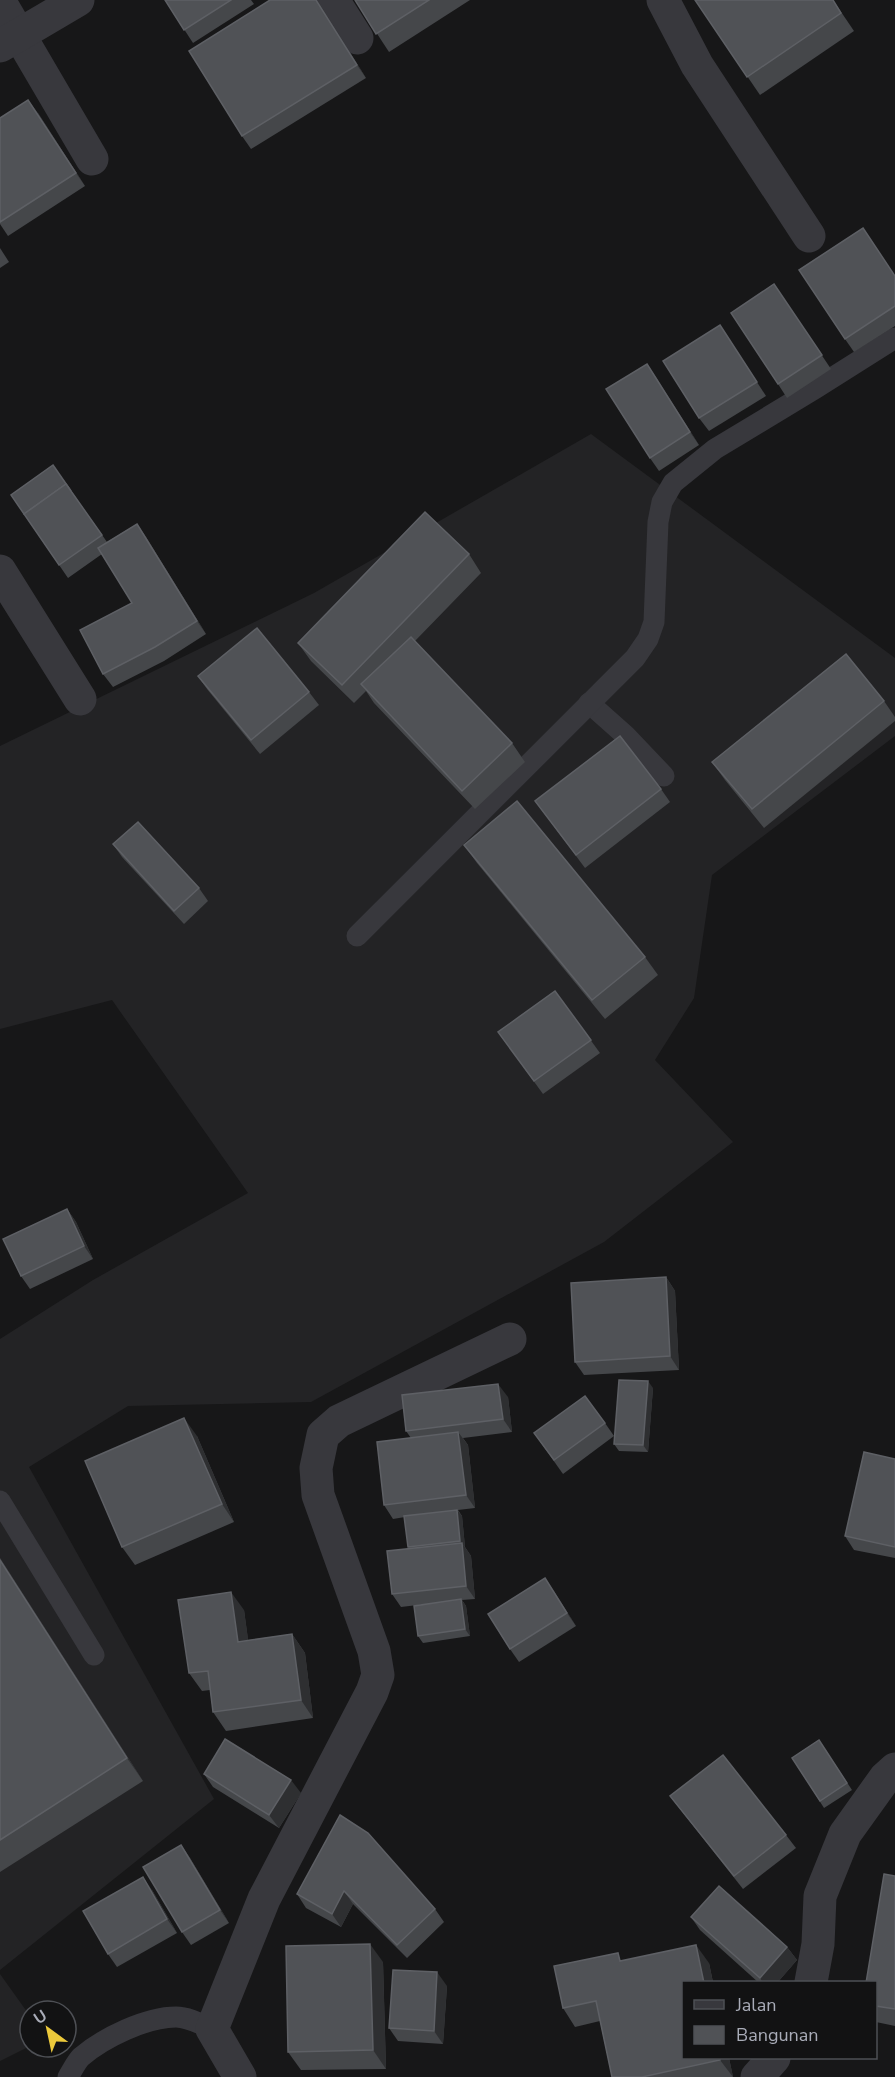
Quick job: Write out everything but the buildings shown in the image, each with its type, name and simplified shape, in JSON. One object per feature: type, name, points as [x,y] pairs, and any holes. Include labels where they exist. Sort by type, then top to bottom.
[{"type":"street","points":[[10,40],[78,0]]},
{"type":"street","points":[[333,0],[357,38]]},
{"type":"street","points":[[663,0],[697,65],[809,236]]},
{"type":"street","points":[[0,2],[10,40],[92,159]]},
{"type":"street","points":[[0,571],[80,699]]},
{"type":"street","points":[[240,2077],[212,2029],[264,1899],[372,1692],[378,1675],[374,1651],[318,1495],[316,1468],[323,1435],[339,1421],[510,1339]]},
{"type":"street","points":[[811,1981],[818,1944],[820,1896],[824,1885],[845,1834],[885,1778],[895,1769]]},
{"type":"street","points":[[757,2077],[773,2059]]},
{"type":"lane","points":[[357,936],[635,658],[648,639],[654,622],[658,522],[662,502],[673,483],[715,449],[895,338]]},
{"type":"lane","points":[[589,703],[625,735],[664,776]]},
{"type":"lane","points":[[0,1501],[94,1655]]},
{"type":"lane","points":[[68,2077],[80,2058],[124,2030],[148,2021],[176,2017],[212,2029]]},
{"type":"shaded area","points":[[591,434],[895,658],[895,736],[712,875],[694,998],[655,1060],[733,1142],[604,1242],[311,1402],[128,1406],[29,1467],[214,1799],[0,1970],[0,1339],[93,1280],[248,1193],[112,1000],[0,1029],[0,746],[314,593]]},
{"type":"shaded area","points":[[0,1974],[18,1999],[18,2052],[0,2061]]}]
